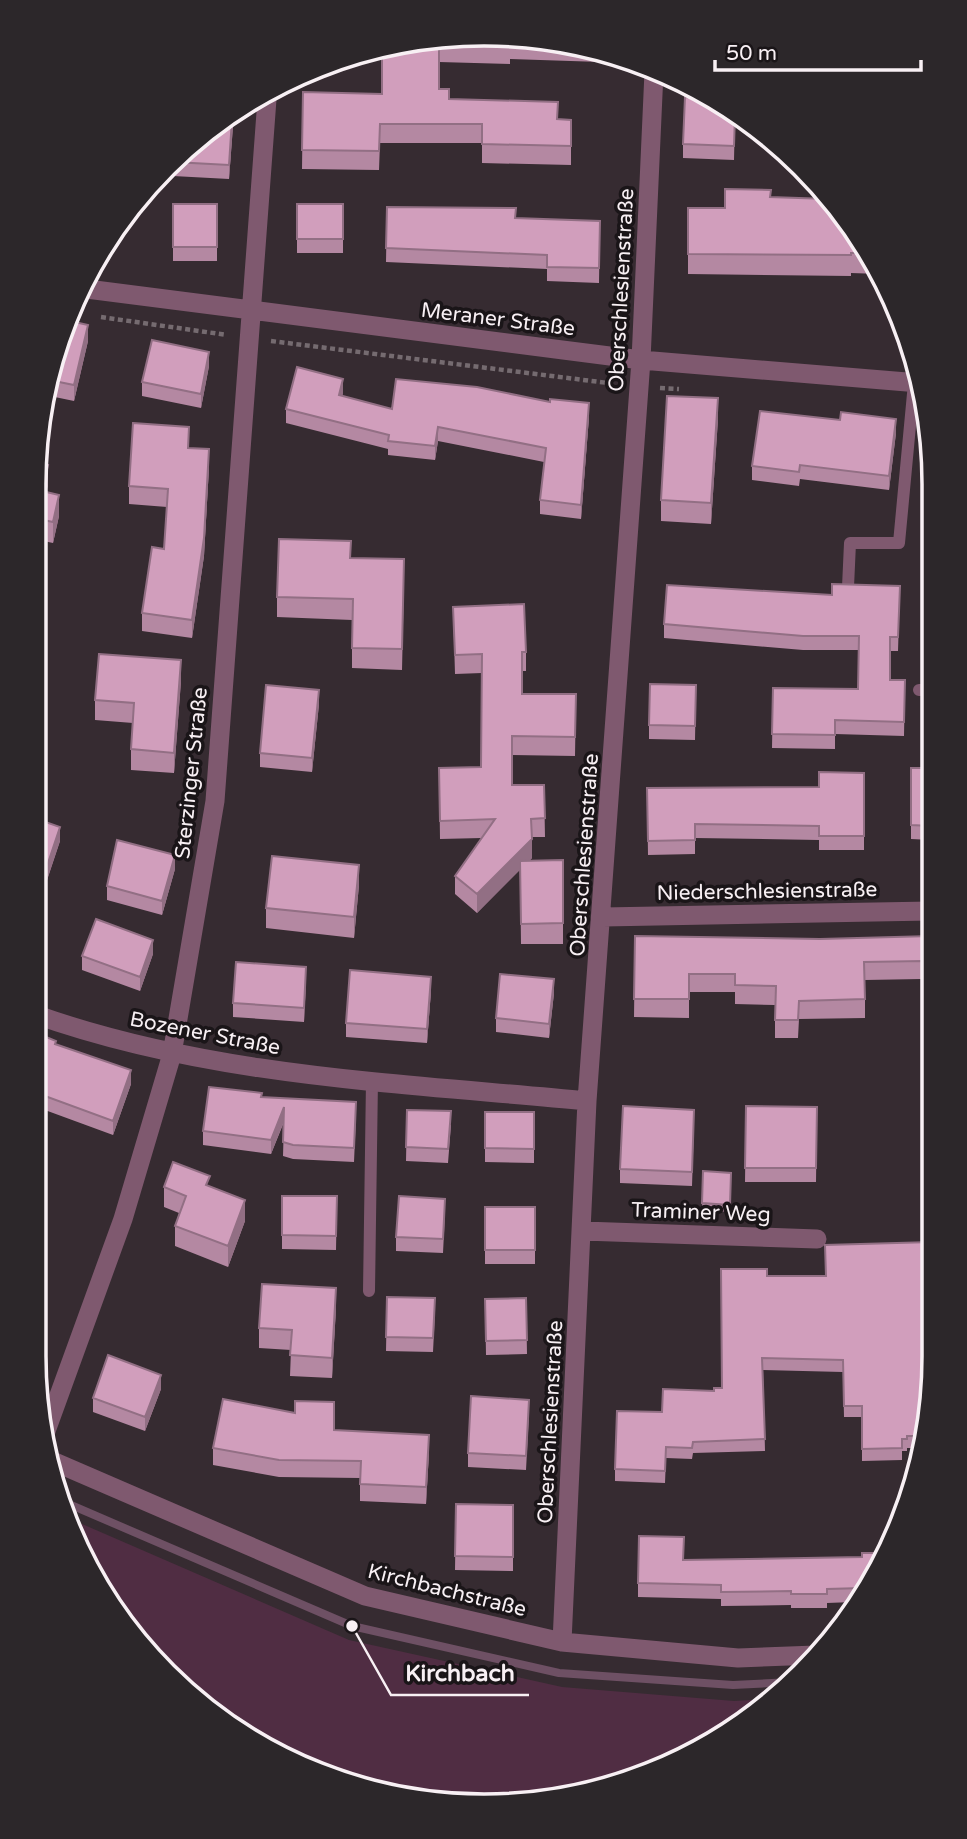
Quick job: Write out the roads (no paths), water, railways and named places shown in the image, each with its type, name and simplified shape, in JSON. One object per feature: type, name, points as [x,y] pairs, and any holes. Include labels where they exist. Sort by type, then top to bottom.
[{"type":"street","name":"Oberschlesienstraße","points":[[562,1642],[587,1101],[603,917],[641,360],[654,80]]},
{"type":"street","name":"Sterzinger Straße","points":[[50,1420],[123,1219],[173,1054],[215,801],[267,103]]},
{"type":"street","name":"Meraner Straße","points":[[91,290],[641,360],[910,382]]},
{"type":"street","name":"Niederschlesienstraße","points":[[603,917],[922,911]]},
{"type":"street","name":"Bozener Straße","points":[[46,1018],[87,1032],[173,1054],[261,1069],[587,1101]]},
{"type":"street","name":"Traminer Weg","points":[[583,1231],[817,1239]]},
{"type":"street","name":"Kirchbachstraße","points":[[59,1464],[365,1596],[562,1642],[738,1658],[802,1656]]},
{"type":"lane","name":"Meraner Straße","points":[[848,587],[850,543],[899,543],[914,403]]},
{"type":"lane","points":[[369,1292],[372,1080]]},
{"type":"waterway","points":[[73,1506],[352,1626],[559,1673],[733,1685],[774,1683]]},
{"type":"place","name":"Kirchbach","points":[[352,1626]]}]
